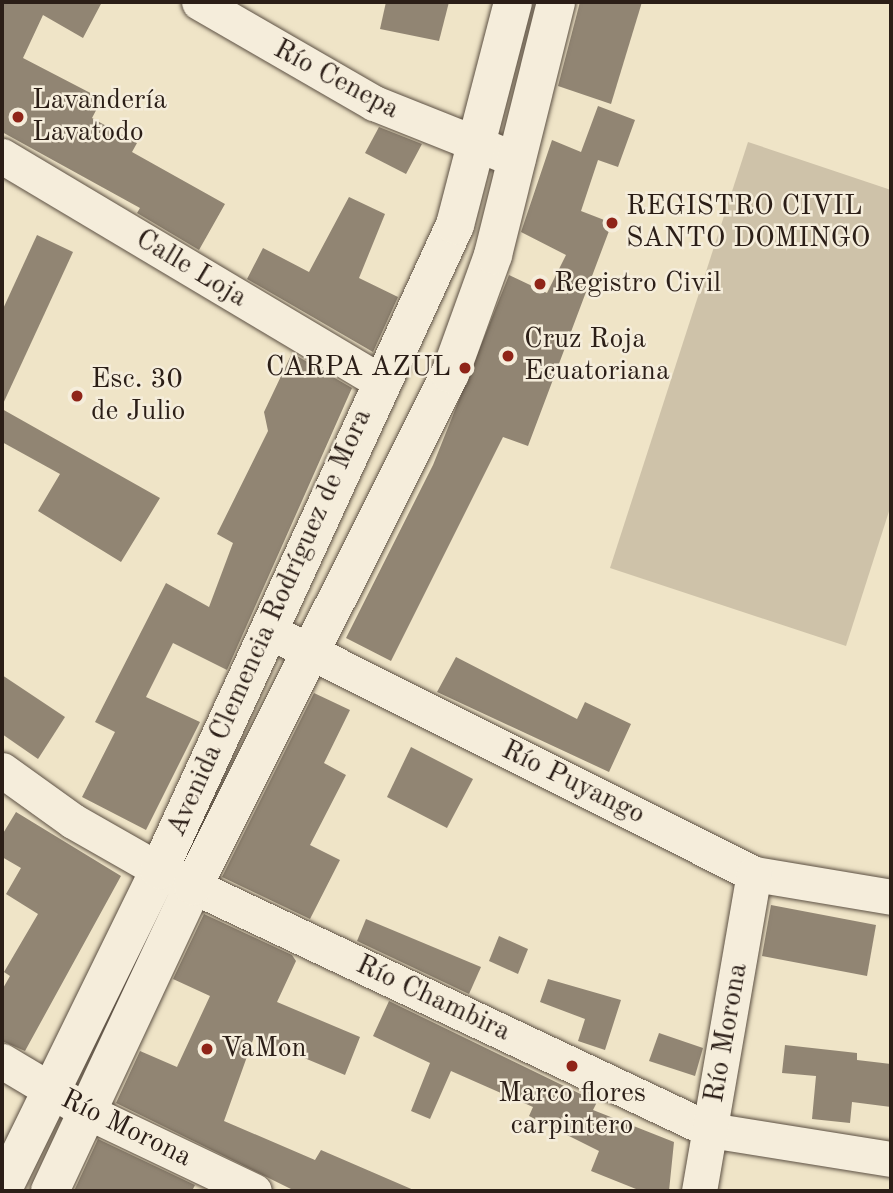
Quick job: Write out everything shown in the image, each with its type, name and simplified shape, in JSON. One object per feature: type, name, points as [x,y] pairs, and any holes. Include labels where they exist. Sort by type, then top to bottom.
[{"type":"street","name":"Río Cenepa","points":[[199,2],[374,103],[479,148],[517,160]]},
{"type":"street","name":"Avenida Clemencia Rodríguez de Mora","points":[[2,1191],[159,870],[379,381],[420,306],[479,148],[513,2]]},
{"type":"street","name":"Avenida Clemencia Rodríguez de Mora","points":[[50,1191],[193,886],[312,654],[467,327],[517,160],[556,2]]},
{"type":"street","name":"Calle Loja","points":[[2,156],[379,381]]},
{"type":"street","points":[[420,306],[467,327]]},
{"type":"street","name":"Río Puyango","points":[[267,630],[754,874],[891,897]]},
{"type":"street","name":"Río Chambira","points":[[2,769],[73,821],[159,870],[710,1130],[891,1159]]},
{"type":"street","name":"Río Morona","points":[[699,1191],[754,874]]},
{"type":"street","name":"Río Morona","points":[[2,1061],[86,1111],[254,1191]]},
{"type":"shaded area","points":[[748,142],[891,190],[891,505],[846,646],[610,568]]},
{"type":"building","points":[[2,2],[102,2],[83,38],[43,15],[23,58],[102,99],[92,118],[137,143],[132,152],[225,204],[199,250],[137,213],[140,208],[2,132]]},
{"type":"building","points":[[386,2],[449,2],[439,41],[380,29]]},
{"type":"building","points":[[580,2],[642,2],[611,104],[558,86]]},
{"type":"building","points":[[598,106],[635,120],[618,167],[598,160],[581,211],[612,223],[528,446],[503,437],[391,661],[346,638],[433,465],[509,275],[547,293],[566,255],[521,232],[552,140],[581,152]]},
{"type":"building","points":[[379,127],[422,144],[406,174],[365,153]]},
{"type":"building","points":[[349,197],[385,214],[359,278],[398,297],[373,352],[247,279],[263,248],[309,272]]},
{"type":"building","points":[[37,235],[73,252],[2,406],[2,311]]},
{"type":"building","points":[[292,353],[352,388],[227,670],[173,643],[146,697],[200,722],[146,830],[82,797],[115,732],[95,722],[166,583],[209,607],[233,543],[217,534],[268,431],[264,412]]},
{"type":"building","points":[[2,409],[160,498],[121,562],[38,511],[60,474],[2,442]]},
{"type":"building","points":[[456,657],[577,719],[585,702],[631,724],[609,772],[437,692]]},
{"type":"building","points":[[2,675],[65,717],[38,759],[2,734]]},
{"type":"building","points":[[314,693],[350,710],[324,763],[346,775],[310,845],[340,860],[310,919],[222,877]]},
{"type":"building","points":[[411,747],[473,779],[447,828],[387,797]]},
{"type":"building","points":[[16,812],[121,876],[25,1051],[2,1041],[2,990],[10,976],[4,972],[38,914],[6,894],[21,868],[2,857],[2,835]]},
{"type":"building","points":[[771,905],[876,925],[867,976],[762,956]]},
{"type":"building","points":[[204,914],[292,955],[296,961],[277,1002],[360,1037],[345,1075],[254,1037],[224,1121],[315,1160],[321,1150],[416,1191],[295,1191],[116,1103],[140,1051],[177,1067],[210,996],[173,979]]},
{"type":"building","points":[[366,919],[481,967],[469,994],[357,941]]},
{"type":"building","points":[[499,936],[528,949],[518,974],[489,961]]},
{"type":"building","points":[[548,979],[621,1000],[605,1050],[578,1041],[585,1019],[540,1002]]},
{"type":"building","points":[[389,1001],[597,1102],[593,1110],[674,1142],[669,1191],[641,1191],[591,1171],[599,1151],[529,1116],[533,1107],[451,1071],[430,1119],[411,1111],[430,1063],[373,1036]]},
{"type":"building","points":[[659,1033],[703,1048],[695,1076],[649,1061]]},
{"type":"building","points":[[785,1045],[857,1053],[857,1060],[891,1064],[891,1107],[852,1102],[850,1123],[812,1119],[816,1076],[782,1073]]},
{"type":"building","points":[[98,1139],[195,1185],[192,1191],[74,1191]]},
{"type":"place","name":"Lavandería Lavatodo","points":[[18,117]]},
{"type":"place","name":"REGISTRO CIVIL SANTO DOMINGO","points":[[612,223]]},
{"type":"place","name":"Registro Civil","points":[[540,284]]},
{"type":"place","name":"Cruz Roja Ecuatoriana","points":[[508,356]]},
{"type":"place","name":"CARPA AZUL","points":[[465,368]]},
{"type":"place","name":"Esc. 30 de Julio","points":[[77,396]]},
{"type":"place","name":"VaMon","points":[[207,1049]]},
{"type":"place","name":"Marco flores carpintero","points":[[572,1066]]}]
